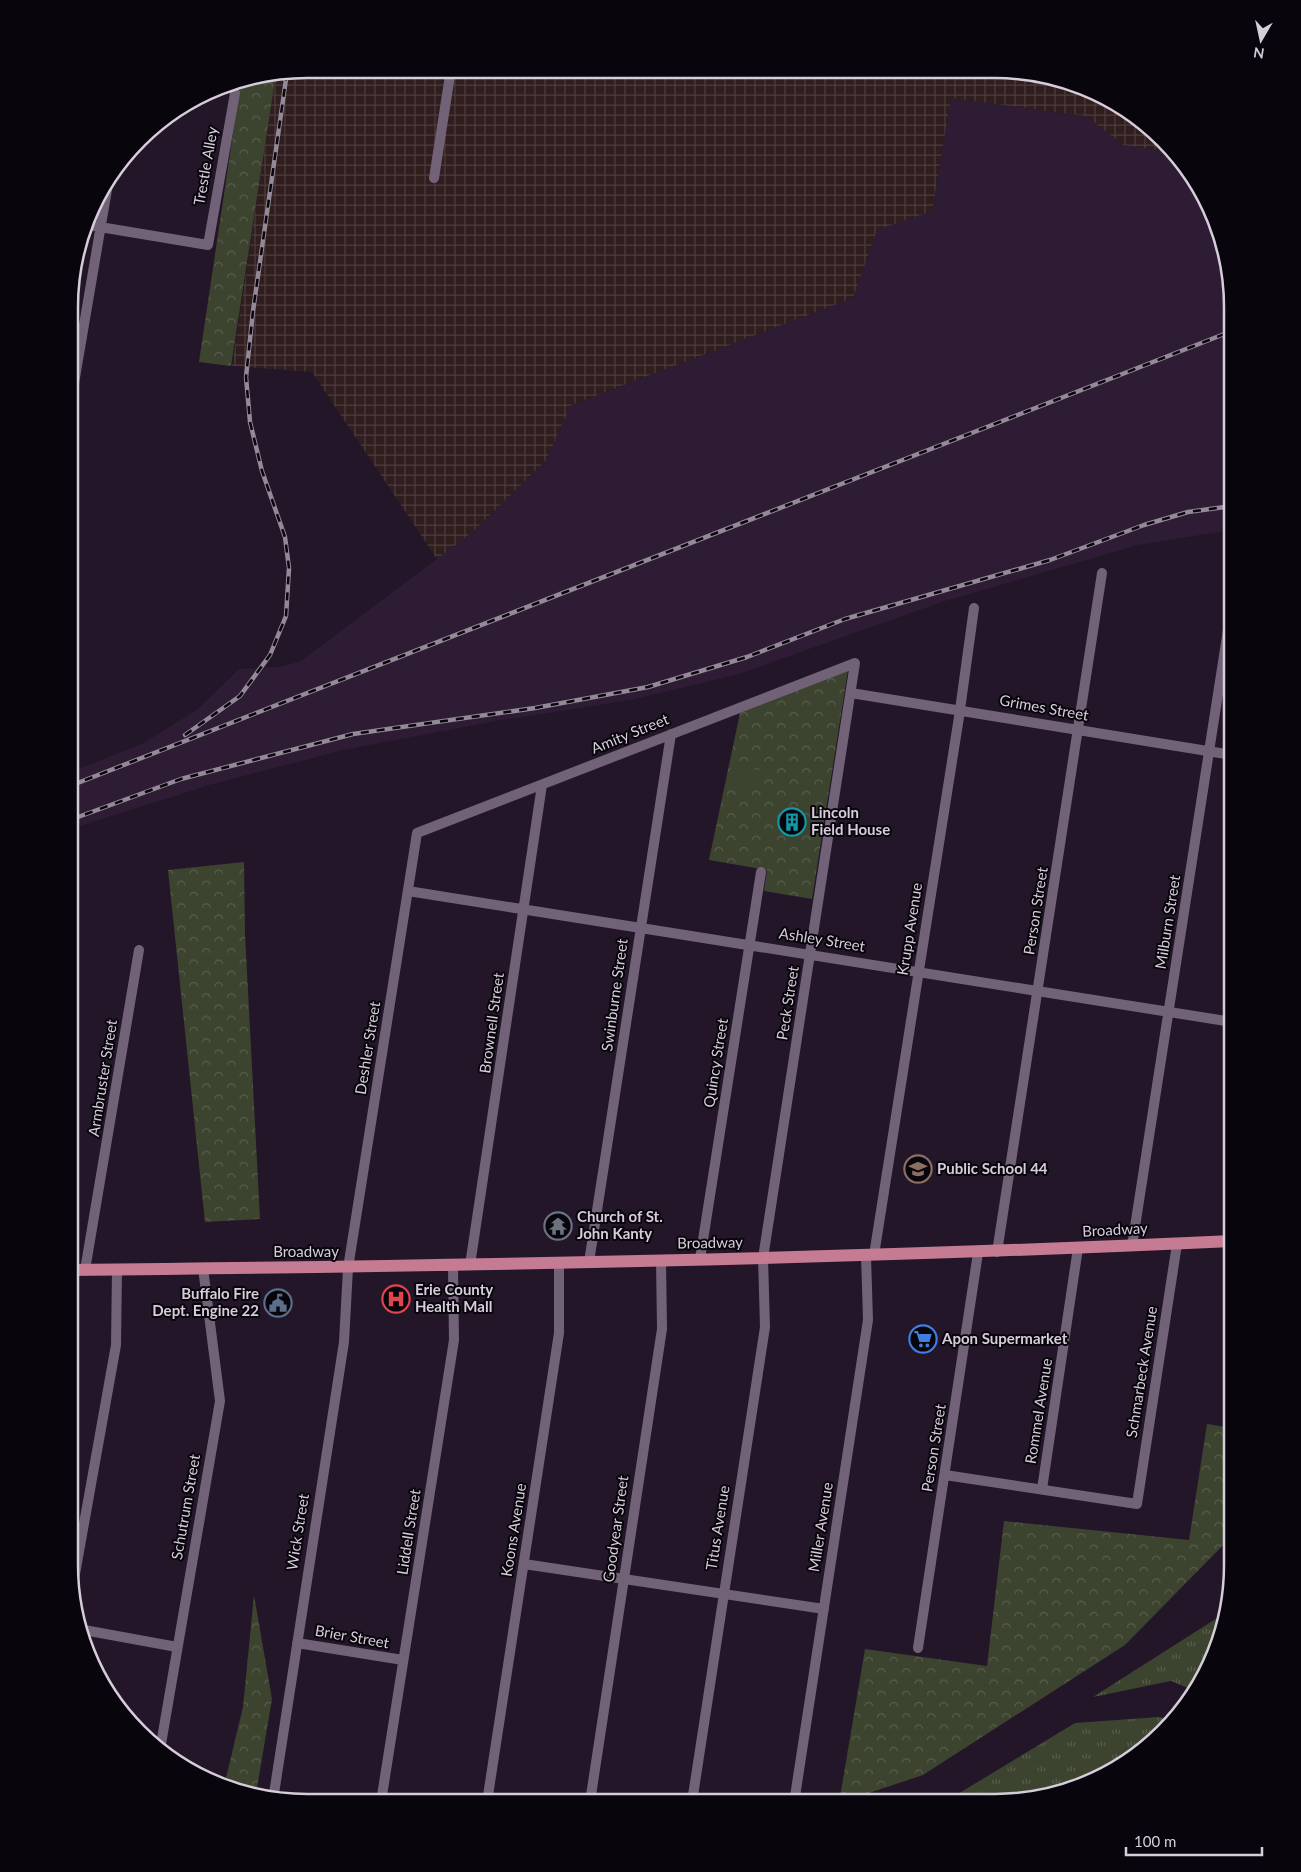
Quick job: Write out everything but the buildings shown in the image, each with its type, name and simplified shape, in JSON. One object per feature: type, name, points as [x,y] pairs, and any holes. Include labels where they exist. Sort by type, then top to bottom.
[{"type":"main road","name":"Broadway","points":[[78,1270],[348,1268],[700,1260],[978,1253],[1224,1241]]},
{"type":"street","points":[[434,178],[450,78]]},
{"type":"street","name":"Trestle Alley","points":[[100,226],[208,245],[234,94]]},
{"type":"street","points":[[78,359],[106,197]]},
{"type":"street","points":[[93,225],[100,226]]},
{"type":"street","name":"Person Street","points":[[996,1252],[1039,990],[1102,573]]},
{"type":"street","name":"Krupp Avenue","points":[[870,1255],[918,971],[974,608]]},
{"type":"street","name":"Milburn Street","points":[[1132,1246],[1224,658]]},
{"type":"street","name":"Peck Street","points":[[763,1258],[855,663]]},
{"type":"street","name":"Amity Street","points":[[417,833],[855,663]]},
{"type":"street","name":"Grimes Street","points":[[851,693],[959,709],[1224,754]]},
{"type":"street","name":"Swinburne Street","points":[[589,1262],[671,734]]},
{"type":"street","name":"Brownell Street","points":[[470,1265],[542,785]]},
{"type":"street","name":"Deshler Street","points":[[348,1268],[417,833]]},
{"type":"street","name":"Quincy Street","points":[[700,1260],[761,872]]},
{"type":"street","name":"Ashley Street","points":[[408,891],[640,926],[1224,1021]]},
{"type":"street","name":"Armbruster Street","points":[[85,1270],[139,950]]},
{"type":"street","name":"Schmarbeck Avenue","points":[[1042,1489],[1137,1504],[1177,1244]]},
{"type":"street","name":"Rommel Avenue","points":[[1042,1489],[1078,1248]]},
{"type":"street","name":"Person Street","points":[[918,1648],[978,1253]]},
{"type":"street","name":"Miller Avenue","points":[[795,1794],[868,1320],[870,1255]]},
{"type":"street","name":"Titus Avenue","points":[[693,1794],[765,1327],[763,1258]]},
{"type":"street","name":"Goodyear Street","points":[[591,1794],[662,1328],[661,1260]]},
{"type":"street","name":"Koons Avenue","points":[[488,1794],[559,1332],[559,1263]]},
{"type":"street","name":"Liddell Street","points":[[382,1794],[454,1340],[453,1266]]},
{"type":"street","name":"Schutrum Street","points":[[161,1742],[220,1401],[204,1268]]},
{"type":"street","name":"Wick Street","points":[[274,1792],[344,1342],[348,1268]]},
{"type":"street","points":[[78,1557],[116,1345],[117,1270]]},
{"type":"street","points":[[945,1475],[1042,1489]]},
{"type":"street","points":[[524,1564],[824,1609]]},
{"type":"street","points":[[87,1631],[177,1647]]},
{"type":"street","name":"Brier Street","points":[[296,1642],[403,1660]]},
{"type":"shaded area","points":[[275,79],[1024,79],[1054,85],[1096,101],[1134,125],[1161,150],[1123,145],[1086,116],[951,98],[932,211],[877,230],[853,298],[571,405],[546,460],[474,531],[437,559],[312,372],[232,366]]},
{"type":"shaded area","points":[[951,98],[1086,116],[1123,145],[1161,150],[1167,156],[1185,179],[1200,205],[1216,247],[1222,277],[1224,307],[1224,531],[1138,545],[942,602],[739,674],[631,700],[496,721],[343,750],[213,784],[78,826],[78,769],[142,744],[198,709],[239,669],[280,667],[301,661],[474,531],[546,460],[571,405],[853,298],[877,230],[932,211]]},
{"type":"green space","points":[[275,79],[231,366],[199,362],[240,88]]},
{"type":"green space","points":[[848,670],[812,899],[764,891],[767,870],[709,860],[740,713]]},
{"type":"green space","points":[[731,766],[765,771],[763,791],[728,785]]},
{"type":"green space","points":[[244,862],[245,934],[260,1219],[205,1222],[168,870]]},
{"type":"green space","points":[[1207,1424],[1224,1427],[1224,1544],[1125,1645],[923,1775],[866,1794],[841,1794],[865,1649],[987,1666],[1004,1521],[1189,1540]]},
{"type":"green space","points":[[254,1595],[272,1699],[257,1789],[226,1779],[243,1707]]},
{"type":"green space","points":[[1217,1618],[1206,1653],[1188,1688],[1171,1681],[1093,1697]]},
{"type":"green space","points":[[1159,1717],[1164,1719],[1145,1738],[1122,1756],[1082,1777],[1054,1787],[1024,1793],[958,1794],[1075,1723]]},
{"type":"railway","points":[[185,735],[240,696],[270,655],[286,616],[289,568],[285,537],[262,471],[250,422],[246,377],[253,311],[286,78]]},
{"type":"railway","points":[[78,783],[1224,334]]},
{"type":"railway","points":[[78,817],[181,779],[353,734],[535,708],[648,687],[747,657],[845,619],[1050,560],[1144,525],[1188,512],[1224,507]]},
{"type":"place","name":"Lincoln Field House","points":[[792,822]]},
{"type":"place","name":"Public School 44","points":[[918,1169]]},
{"type":"place","name":"Church of St. John Kanty","points":[[558,1226]]},
{"type":"place","name":"Erie County Health Mall","points":[[396,1299]]},
{"type":"place","name":"Buffalo Fire Dept. Engine 22","points":[[278,1303]]},
{"type":"place","name":"Apon Supermarket","points":[[923,1339]]}]
